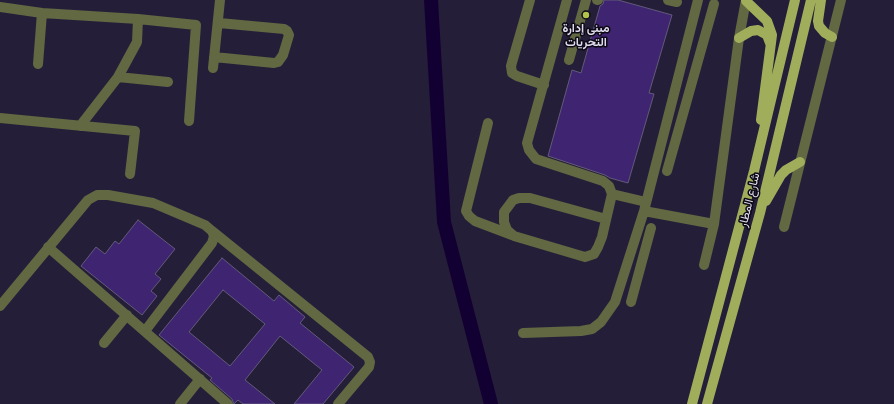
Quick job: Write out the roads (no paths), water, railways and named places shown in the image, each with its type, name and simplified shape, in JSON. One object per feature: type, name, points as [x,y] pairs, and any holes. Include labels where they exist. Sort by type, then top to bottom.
[{"type":"main road","name":"شارع المطار","points":[[692,404],[754,171],[795,0]]},
{"type":"main road","name":"شارع المطار","points":[[707,404],[760,213],[810,0]]},
{"type":"main road","points":[[821,0],[818,21],[819,26],[825,33],[832,37]]},
{"type":"main road","points":[[746,1],[767,21],[772,35],[754,171]]},
{"type":"main road","points":[[739,38],[751,31],[758,30],[763,31],[768,35],[770,43]]},
{"type":"main road","points":[[760,213],[781,175],[786,170],[800,162]]},
{"type":"street","points":[[213,68],[219,24],[220,0]]},
{"type":"street","points":[[530,0],[511,66],[512,72],[517,76],[544,85]]},
{"type":"street","points":[[488,123],[466,211],[469,216],[475,221],[514,236],[585,257],[594,254],[598,248],[612,194],[609,186],[603,181],[536,159],[529,150],[527,143],[567,0]]},
{"type":"street","points":[[569,60],[586,0]]},
{"type":"street","points":[[523,333],[581,331],[592,329],[601,322],[615,302],[645,206],[698,0]]},
{"type":"street","points":[[784,227],[841,0]]},
{"type":"street","points":[[704,265],[714,224],[739,38],[746,1]]},
{"type":"street","points":[[667,171],[714,4]]},
{"type":"street","points":[[0,7],[42,13],[196,24],[189,121]]},
{"type":"street","points":[[38,64],[42,13]]},
{"type":"street","points":[[80,126],[118,77],[136,42],[138,19]]},
{"type":"street","points":[[214,57],[274,63],[278,62],[286,47],[289,35],[287,31],[284,30],[219,24]]},
{"type":"street","points":[[689,36],[704,41]]},
{"type":"street","points":[[118,77],[168,82]]},
{"type":"street","points":[[670,106],[684,110]]},
{"type":"street","points":[[0,118],[135,131],[130,174]]},
{"type":"street","points":[[0,306],[88,200],[97,195],[106,194],[153,203],[205,225],[368,357],[370,362],[369,367],[338,404]]},
{"type":"street","points":[[612,194],[645,206],[714,224]]},
{"type":"street","points":[[514,236],[507,230],[504,222],[504,212],[513,200],[520,198],[530,198],[606,219]]},
{"type":"street","points":[[631,302],[651,228]]},
{"type":"street","points":[[145,331],[212,243],[214,236],[212,231]]},
{"type":"street","points":[[48,247],[228,404]]},
{"type":"street","points":[[628,261],[641,264]]},
{"type":"street","points":[[104,343],[126,315]]},
{"type":"street","points":[[180,404],[200,379]]},
{"type":"waterway","points":[[431,0],[444,222],[491,404]]},
{"type":"place","name":"مبنى إدارة التحريات","points":[[586,15]]}]
